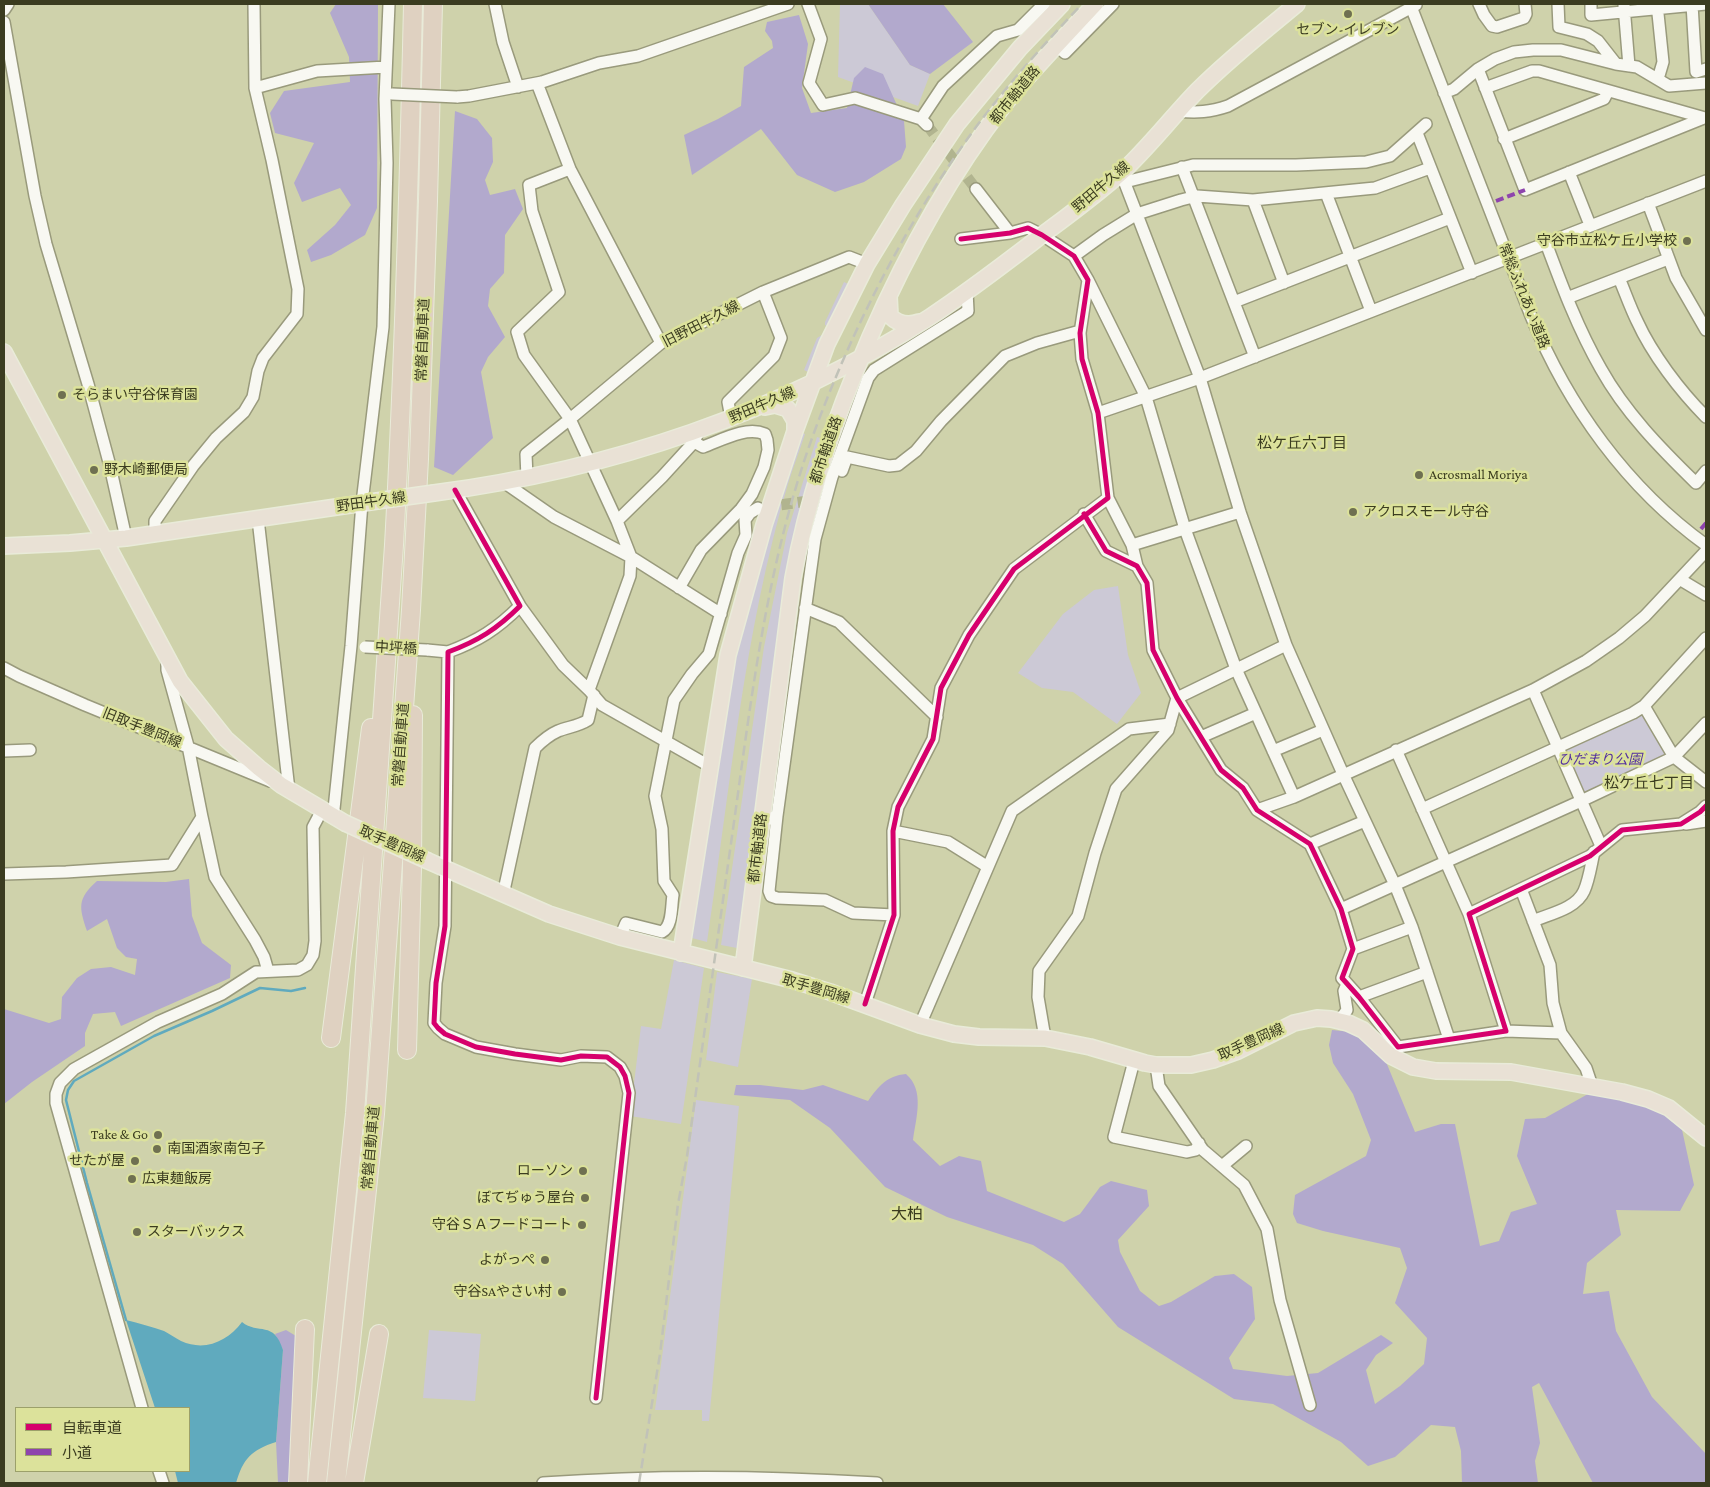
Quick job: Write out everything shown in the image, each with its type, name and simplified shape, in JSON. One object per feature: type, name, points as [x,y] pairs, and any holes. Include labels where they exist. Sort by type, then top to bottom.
[{"type":"highway","name":"常磐自動車道","points":[[317,1483],[355,1113],[394,545],[408,205],[413,4]]},
{"type":"highway","name":"常磐自動車道","points":[[336,1483],[375,1114],[411,610],[419,459],[433,4]]},
{"type":"highway","points":[[331,1038],[394,545]]},
{"type":"highway","points":[[407,1050],[414,741],[411,610]]},
{"type":"highway","points":[[298,1483],[305,1329]]},
{"type":"highway","points":[[354,1483],[379,1334]]},
{"type":"main road","name":"都市軸道路","points":[[681,953],[727,664],[740,609],[764,525],[795,431],[827,344],[867,264],[903,205],[957,124],[1020,48],[1062,4]]},
{"type":"main road","name":"都市軸道路","points":[[743,968],[769,817],[788,616],[800,537],[828,442],[889,294],[931,214],[953,178],[1004,105],[1095,4]]},
{"type":"main road","name":"野田牛久線","points":[[4,546],[126,538],[504,483],[590,464],[697,436],[731,418],[813,382],[861,358],[927,319],[968,291],[1123,177],[1178,111],[1204,84],[1297,4]]},
{"type":"main road","points":[[889,294],[888,310],[890,316],[896,322],[916,324],[927,319]]},
{"type":"main road","points":[[4,352],[105,540]]},
{"type":"main road","points":[[754,409],[775,405],[788,409],[795,421],[795,431]]},
{"type":"main road","name":"取手豊岡線","points":[[105,540],[167,659],[180,680],[226,739],[259,768],[285,788],[333,816],[503,895],[549,914],[620,937],[792,980],[865,1004],[920,1025],[954,1034],[978,1037],[1045,1038],[1090,1047],[1134,1061],[1156,1065],[1190,1065],[1213,1060],[1238,1051],[1294,1023],[1317,1018],[1340,1020],[1363,1030],[1391,1056],[1413,1067],[1436,1071],[1511,1072],[1631,1094],[1655,1101],[1669,1108],[1706,1138]]},
{"type":"street","points":[[4,10],[8,4]]},
{"type":"street","points":[[155,534],[155,521],[193,466],[216,438],[244,412],[253,397],[262,358],[297,314],[298,289],[272,160],[254,88],[254,4]]},
{"type":"street","points":[[142,1407],[56,1103],[56,1094],[60,1083],[74,1069],[158,1022],[222,994],[256,972],[289,972],[298,970],[307,965],[313,955],[316,941],[313,827],[333,816],[334,809],[351,646],[362,503],[384,326],[389,94],[386,66],[389,4]]},
{"type":"street","points":[[495,4],[503,42],[518,87]]},
{"type":"street","points":[[389,94],[469,96],[537,83],[599,63],[638,56],[788,4]]},
{"type":"street","points":[[808,4],[821,39],[809,83],[823,105],[855,98],[924,122],[943,86],[997,36],[1018,30],[1044,4]]},
{"type":"street","points":[[1057,46],[1065,53],[1113,4]]},
{"type":"street","points":[[1479,4],[1488,21],[1492,26],[1497,27],[1524,18],[1526,14],[1525,4]]},
{"type":"street","points":[[1558,4],[1559,27],[1587,34],[1598,41],[1616,64]]},
{"type":"street","points":[[1590,4],[1591,14],[1624,8],[1706,4]]},
{"type":"street","points":[[1178,111],[1211,112],[1228,106],[1413,5]]},
{"type":"street","name":"常総ふれあい道路","points":[[1413,5],[1444,92],[1542,344],[1572,399],[1594,431],[1643,490],[1706,545]]},
{"type":"street","points":[[1692,5],[1696,72],[1706,69]]},
{"type":"street","points":[[1658,6],[1663,62],[1658,79]]},
{"type":"street","points":[[1624,8],[1629,66]]},
{"type":"street","points":[[4,22],[36,201],[46,244],[110,466],[126,538]]},
{"type":"street","points":[[1444,92],[1454,89],[1478,69],[1495,59],[1514,52],[1533,50],[1561,50],[1616,64],[1637,67],[1670,86],[1706,83]]},
{"type":"street","points":[[254,88],[318,71],[386,66]]},
{"type":"street","points":[[1478,69],[1525,190],[1705,118]]},
{"type":"street","points":[[1485,88],[1532,71],[1539,71],[1705,118]]},
{"type":"street","points":[[537,83],[570,169],[661,343]]},
{"type":"street","points":[[1504,139],[1604,99],[1608,91]]},
{"type":"street","points":[[1426,124],[1390,156],[1366,162],[1296,165],[1193,165],[1123,177],[1200,378],[1240,512],[1286,646],[1395,885],[1412,927],[1449,1039]]},
{"type":"street","points":[[1417,133],[1472,272]]},
{"type":"street","points":[[1182,167],[1255,357]]},
{"type":"street","points":[[1074,256],[1102,235],[1137,214],[1193,197],[1253,200],[1375,188],[1430,168]]},
{"type":"street","points":[[503,895],[536,748],[557,731],[588,720],[591,692],[630,576],[631,557],[570,420],[524,354],[516,332],[559,292],[532,211],[529,185],[570,169]]},
{"type":"street","points":[[1569,172],[1590,225]]},
{"type":"street","points":[[1098,413],[1200,378],[1706,181]]},
{"type":"street","points":[[976,189],[1010,233]]},
{"type":"street","points":[[1326,193],[1371,312]]},
{"type":"street","points":[[1253,200],[1284,283]]},
{"type":"street","points":[[1648,203],[1668,259],[1683,292],[1706,330]]},
{"type":"street","points":[[1234,302],[1450,218]]},
{"type":"street","points":[[961,239],[1010,233],[1028,228],[1074,256],[1146,396],[1185,529],[1236,668],[1294,797]]},
{"type":"street","points":[[1546,243],[1583,336],[1602,371],[1626,406],[1657,445],[1696,483],[1706,471]]},
{"type":"street","name":"旧野田牛久線","points":[[527,478],[526,454],[570,420],[661,343],[763,292],[849,257],[867,264]]},
{"type":"street","points":[[1567,298],[1668,259]]},
{"type":"street","points":[[1619,278],[1637,323],[1650,345],[1678,385],[1706,417]]},
{"type":"street","points":[[1088,280],[1080,331],[1082,359],[1098,413],[1108,498],[1132,545],[1137,566],[1147,583],[1152,650],[1177,698],[1221,770],[1243,788],[1257,810],[1310,844],[1341,909],[1353,949],[1342,978],[1398,1047],[1506,1031],[1561,1032]]},
{"type":"street","points":[[894,915],[853,913],[824,900],[776,898],[771,896],[769,891],[769,817],[815,539],[832,477],[868,378],[874,370],[968,311],[968,291]]},
{"type":"street","points":[[731,418],[728,402],[774,356],[781,338],[763,292]]},
{"type":"street","points":[[826,499],[834,495],[847,458],[889,466],[898,465],[916,451],[941,420],[1005,356],[1037,343],[1080,331]]},
{"type":"street","points":[[616,521],[662,477],[697,436],[704,447],[750,430],[759,431],[764,434],[768,450],[764,467],[752,494],[741,509],[701,550],[679,588]]},
{"type":"street","points":[[504,483],[554,517],[631,557],[721,614]]},
{"type":"street","points":[[455,490],[520,606],[562,665],[602,705],[704,763],[711,765]]},
{"type":"street","points":[[865,1004],[894,915],[893,830],[898,807],[933,739],[941,688],[970,635],[1014,569],[1084,514],[1108,498]]},
{"type":"street","points":[[620,937],[626,923],[662,932],[666,930],[669,923],[673,895],[664,881],[662,829],[655,796],[674,700],[709,654],[738,553],[746,535],[746,520],[750,512],[758,508]]},
{"type":"street","points":[[1132,545],[1240,512]]},
{"type":"street","points":[[1084,514],[1106,552],[1137,566]]},
{"type":"street","points":[[258,519],[285,788]]},
{"type":"street","points":[[1257,810],[1294,797],[1533,690],[1586,662],[1646,616],[1706,551]]},
{"type":"street","points":[[1681,580],[1706,595]]},
{"type":"street","points":[[520,606],[500,625],[482,638],[448,652],[445,868],[447,888],[445,926],[433,1015],[434,1022],[445,1034],[476,1046],[515,1054],[561,1060],[581,1056],[607,1057],[620,1067],[625,1076],[628,1093],[596,1398]]},
{"type":"street","points":[[805,608],[839,622],[937,717]]},
{"type":"street","points":[[1422,809],[1633,714],[1644,706],[1706,638]]},
{"type":"street","name":"中坪橋","points":[[351,646],[448,652]]},
{"type":"street","points":[[1045,1038],[1038,997],[1040,971],[1078,916],[1095,853],[1116,789],[1168,730],[1177,698],[1236,668],[1286,646]]},
{"type":"street","points":[[167,659],[171,689],[188,746],[215,878],[255,940],[264,957],[268,971]]},
{"type":"street","name":"旧取手豊岡線","points":[[4,668],[84,705],[188,746],[285,788]]},
{"type":"street","points":[[1533,690],[1581,801],[1597,849],[1584,892],[1569,906],[1533,921]]},
{"type":"street","points":[[1644,706],[1674,757],[1706,782]]},
{"type":"street","points":[[1201,737],[1256,713]]},
{"type":"street","points":[[1341,909],[1674,757],[1706,723]]},
{"type":"street","points":[[920,1025],[1012,811],[1129,729],[1170,724]]},
{"type":"street","points":[[1273,751],[1323,730]]},
{"type":"street","points":[[4,751],[30,750]]},
{"type":"street","points":[[1396,750],[1469,914],[1506,1031]]},
{"type":"street","points":[[1682,824],[1706,806]]},
{"type":"street","points":[[4,874],[172,866],[202,817]]},
{"type":"street","points":[[1310,844],[1365,821]]},
{"type":"street","points":[[1469,914],[1597,849],[1622,830],[1706,821]]},
{"type":"street","points":[[893,830],[948,842],[988,867]]},
{"type":"street","points":[[1521,889],[1550,966],[1553,1003],[1561,1032],[1586,1068],[1592,1086]]},
{"type":"street","points":[[1353,949],[1412,927]]},
{"type":"street","points":[[1359,997],[1427,972]]},
{"type":"street","points":[[1340,1020],[1348,1010],[1344,991],[1347,984]]},
{"type":"street","points":[[1134,1061],[1114,1137],[1187,1152],[1196,1150],[1199,1143]]},
{"type":"street","points":[[1156,1065],[1160,1086],[1203,1150],[1244,1185],[1267,1229],[1280,1300],[1310,1405]]},
{"type":"street","points":[[1222,1166],[1246,1146]]},
{"type":"street","points":[[543,1483],[600,1479],[692,1477],[877,1483]]},
{"type":"green space","points":[[840,4],[868,4],[910,65],[930,74],[918,106],[838,77]]},
{"type":"green space","points":[[852,278],[831,329],[825,325],[825,322],[844,282],[848,284]]},
{"type":"green space","points":[[822,335],[827,338],[807,374],[808,372],[804,370],[817,338]]},
{"type":"green space","points":[[800,432],[805,434],[788,484],[773,540],[749,654],[707,942],[688,937],[736,635]]},
{"type":"green space","points":[[817,437],[823,439],[771,715],[737,948],[721,945],[764,647],[787,533]]},
{"type":"green space","points":[[1118,586],[1128,655],[1141,693],[1117,724],[1073,692],[1042,688],[1018,673],[1063,614],[1094,590]]},
{"type":"green space","name":"ひだまり公園","points":[[1644,706],[1674,757],[1581,801],[1557,747]]},
{"type":"green space","points":[[674,960],[704,968],[681,1124],[630,1116],[641,1026],[661,1029]]},
{"type":"green space","points":[[717,972],[752,979],[738,1067],[706,1060]]},
{"type":"green space","points":[[696,1100],[739,1106],[709,1421],[702,1421],[702,1410],[655,1410]]},
{"type":"green space","points":[[429,1330],[481,1334],[475,1401],[423,1398]]},
{"type":"shaded area","points":[[336,4],[378,4],[377,208],[365,235],[331,255],[311,262],[307,250],[335,225],[351,205],[340,188],[302,202],[294,183],[314,143],[275,133],[270,113],[284,91],[350,82],[349,57],[330,13]]},
{"type":"shaded area","points":[[868,4],[943,4],[973,42],[930,74],[910,65]]},
{"type":"shaded area","points":[[799,15],[808,44],[802,88],[811,113],[847,108],[854,78],[865,67],[883,74],[904,121],[906,147],[901,159],[864,182],[835,192],[797,175],[761,129],[692,175],[684,135],[741,106],[744,67],[773,48],[772,41],[765,31],[767,22]]},
{"type":"shaded area","points":[[455,111],[477,119],[492,138],[493,162],[485,180],[490,195],[515,189],[523,209],[505,235],[504,273],[490,289],[488,306],[505,337],[488,357],[481,372],[493,438],[453,475],[434,467]]},
{"type":"shaded area","points":[[189,879],[192,916],[202,943],[231,965],[230,978],[121,1026],[115,1012],[93,1014],[85,1033],[85,1046],[32,1082],[4,1104],[4,1009],[49,1023],[61,1019],[62,997],[77,978],[91,969],[111,967],[135,975],[137,959],[126,957],[117,948],[107,919],[87,931],[81,909],[83,898],[90,887],[97,881],[166,882]]},
{"type":"shaded area","points":[[1332,1030],[1351,1032],[1384,1057],[1415,1132],[1441,1124],[1455,1124],[1480,1246],[1499,1241],[1511,1212],[1537,1204],[1517,1156],[1525,1119],[1545,1118],[1588,1094],[1619,1096],[1651,1104],[1681,1125],[1694,1185],[1680,1211],[1616,1210],[1621,1235],[1587,1263],[1583,1294],[1609,1291],[1616,1331],[1652,1397],[1706,1454],[1706,1483],[1593,1483],[1539,1383],[1532,1387],[1540,1443],[1535,1461],[1538,1483],[1462,1483],[1461,1451],[1455,1427],[1431,1425],[1395,1457],[1368,1466],[1341,1442],[1273,1404],[1234,1399],[1118,1327],[1063,1264],[1033,1245],[947,1217],[885,1187],[830,1128],[790,1100],[734,1095],[736,1085],[760,1085],[803,1090],[823,1085],[868,1101],[888,1079],[906,1074],[916,1088],[918,1105],[913,1140],[940,1166],[959,1156],[981,1161],[987,1191],[1064,1222],[1080,1214],[1100,1187],[1111,1181],[1147,1190],[1149,1206],[1118,1240],[1120,1252],[1140,1291],[1159,1306],[1171,1302],[1215,1276],[1234,1274],[1252,1287],[1255,1319],[1229,1358],[1233,1369],[1287,1376],[1318,1373],[1381,1335],[1393,1343],[1376,1355],[1366,1370],[1375,1404],[1400,1386],[1424,1364],[1427,1338],[1395,1303],[1407,1268],[1400,1248],[1323,1231],[1297,1223],[1293,1214],[1295,1195],[1366,1156],[1371,1140],[1353,1094],[1333,1063],[1329,1045]]},
{"type":"shaded area","points":[[286,1330],[296,1336],[291,1483],[278,1483],[276,1442],[283,1350],[275,1334]]},
{"type":"water","points":[[126,1320],[164,1331],[190,1344],[207,1345],[215,1343],[230,1335],[242,1322],[254,1328],[270,1331],[279,1341],[283,1350],[276,1442],[260,1448],[249,1456],[236,1483],[178,1483],[175,1472],[190,1472],[190,1407],[155,1407]]},
{"type":"waterway","points":[[126,1320],[87,1183],[66,1100],[68,1090],[74,1081],[154,1036],[260,988],[291,991],[305,988]]},
{"type":"tunnel","points":[[927,125],[976,189]]},
{"type":"tunnel","points":[[765,507],[816,500]]},
{"type":"railway","points":[[639,1483],[660,1354],[678,1204],[687,1156],[756,669],[774,572],[799,477],[815,430],[847,350],[885,273],[928,198],[976,127],[1054,33],[1082,4]]},
{"type":"marked path","points":[[1496,201],[1525,190]]},
{"type":"marked path","points":[[1701,529],[1706,523]]},
{"type":"cycle path","points":[[865,1004],[894,915],[893,831],[898,807],[933,739],[941,688],[969,635],[1014,569],[1108,498],[1098,413],[1082,359],[1080,333],[1088,280],[1074,256],[1028,228],[1010,233],[961,239]]},
{"type":"cycle path","points":[[455,490],[520,606],[487,634],[448,652],[445,926],[436,983],[434,1023],[445,1034],[476,1047],[561,1060],[581,1056],[607,1057],[620,1067],[625,1076],[629,1093],[596,1398]]},
{"type":"cycle path","points":[[1084,514],[1106,551],[1137,566],[1147,583],[1153,650],[1177,698],[1221,770],[1243,788],[1257,810],[1310,844],[1341,909],[1353,949],[1342,978],[1398,1047],[1506,1031],[1469,914],[1590,856],[1622,830],[1681,824],[1706,806]]},
{"type":"place","name":"セブン-イレブン","points":[[1348,14]]},
{"type":"place","name":"守谷市立松ケ丘小学校","points":[[1687,241]]},
{"type":"place","name":"そらまい守谷保育園","points":[[62,395]]},
{"type":"place","name":"野木崎郵便局","points":[[94,470]]},
{"type":"place","name":"Acrosmall Moriya","points":[[1419,475]]},
{"type":"place","name":"アクロスモール守谷","points":[[1353,512]]},
{"type":"place","name":"Take & Go","points":[[158,1135]]},
{"type":"place","name":"南国酒家南包子","points":[[157,1149]]},
{"type":"place","name":"せたが屋","points":[[135,1161]]},
{"type":"place","name":"ローソン","points":[[583,1171]]},
{"type":"place","name":"広東麺飯房","points":[[132,1179]]},
{"type":"place","name":"ぼてぢゅう屋台","points":[[585,1198]]},
{"type":"place","name":"守谷ＳＡフードコート","points":[[582,1225]]},
{"type":"place","name":"スターバックス","points":[[137,1232]]},
{"type":"place","name":"よがっぺ","points":[[545,1260]]},
{"type":"place","name":"守谷SAやさい村","points":[[562,1292]]},
{"type":"district","name":"松ケ丘六丁目","points":[[1302,443]]},
{"type":"district","name":"松ケ丘七丁目","points":[[1649,783]]},
{"type":"district","name":"大柏","points":[[907,1214]]}]
